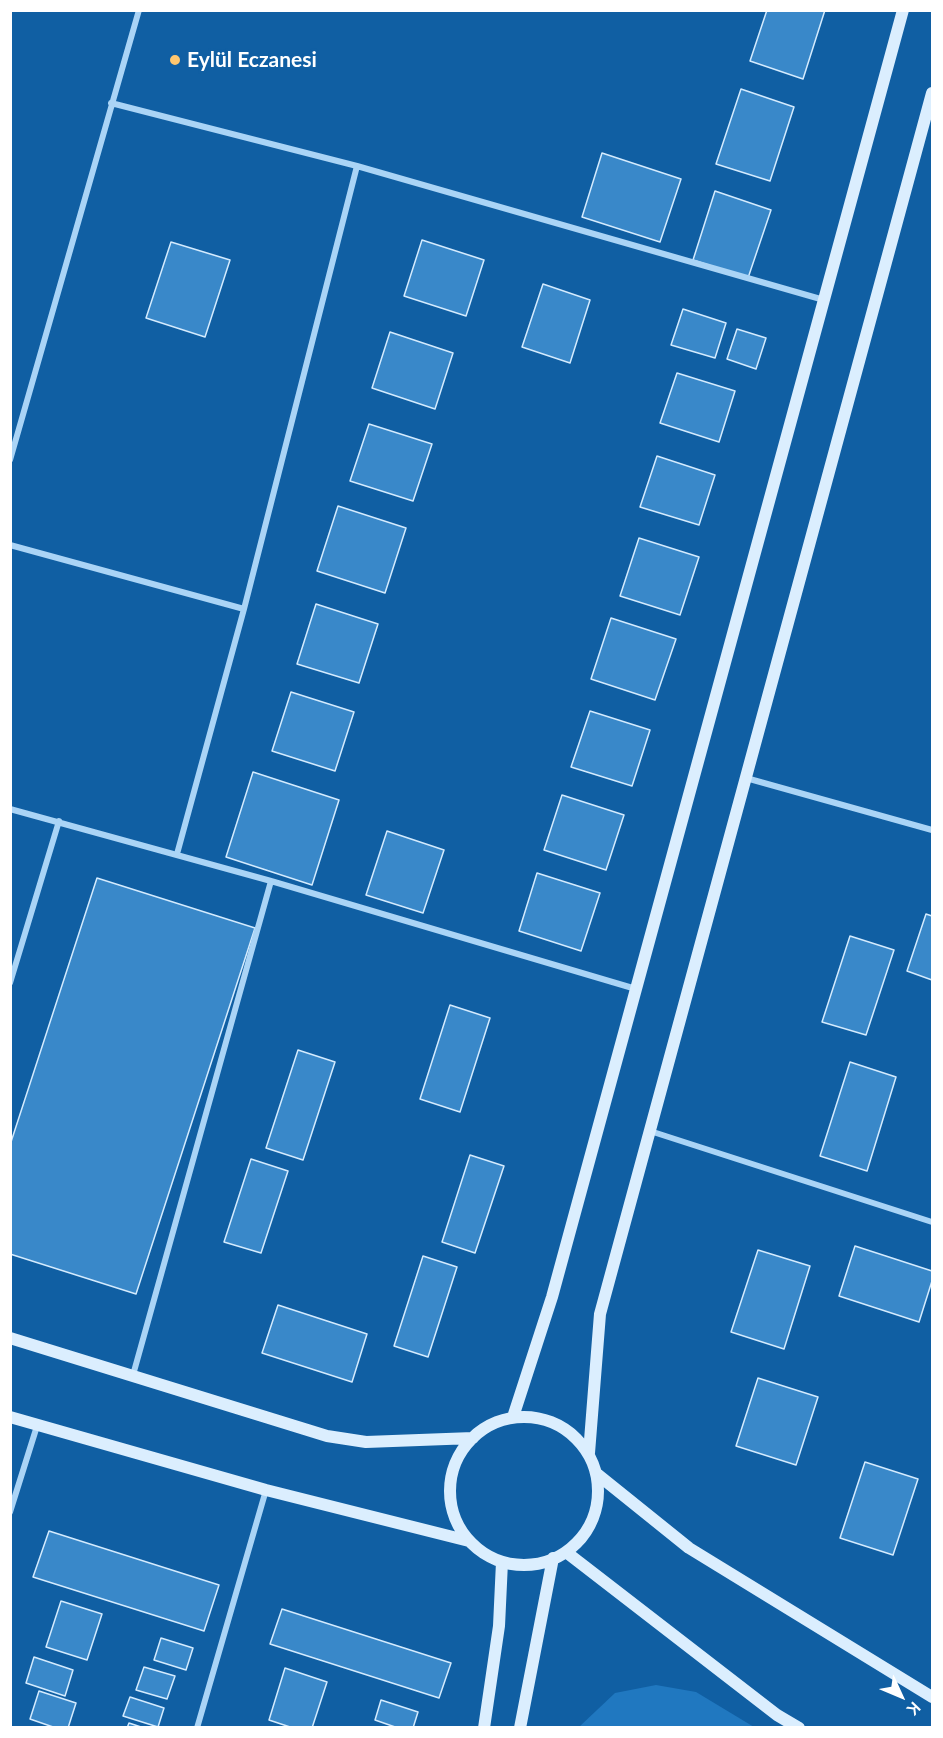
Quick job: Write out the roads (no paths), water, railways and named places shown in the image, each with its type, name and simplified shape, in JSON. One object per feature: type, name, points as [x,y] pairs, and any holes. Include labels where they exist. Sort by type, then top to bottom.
[{"type":"main road","points":[[513,1417],[552,1297],[903,10]]},
{"type":"main road","points":[[589,1453],[600,1314],[933,93]]},
{"type":"main road","points":[[10,1338],[327,1436],[366,1442],[472,1438]]},
{"type":"main road","points":[[10,1417],[266,1490],[469,1541]]},
{"type":"main road","points":[[513,1417],[535,1417],[556,1424],[575,1436],[589,1453],[597,1474],[598,1496],[593,1518],[582,1537],[566,1552],[546,1562],[524,1565],[502,1562],[484,1554],[469,1541],[458,1524],[451,1502],[451,1479],[459,1457],[472,1438],[491,1424],[513,1417]]},
{"type":"main road","points":[[597,1474],[689,1548],[933,1697]]},
{"type":"main road","points":[[566,1552],[777,1715],[799,1728]]},
{"type":"main road","points":[[520,1728],[553,1558]]},
{"type":"main road","points":[[484,1728],[499,1626],[502,1562]]},
{"type":"street","points":[[10,460],[139,10]]},
{"type":"street","points":[[111,103],[357,166],[824,300]]},
{"type":"street","points":[[177,854],[244,609],[357,166]]},
{"type":"street","points":[[10,545],[244,609]]},
{"type":"street","points":[[746,778],[933,830]]},
{"type":"street","points":[[10,809],[271,880],[636,989]]},
{"type":"street","points":[[10,983],[58,822]]},
{"type":"street","points":[[133,1375],[271,880]]},
{"type":"street","points":[[650,1131],[933,1222]]},
{"type":"street","points":[[10,1512],[37,1426]]},
{"type":"street","points":[[196,1728],[266,1490]]},
{"type":"place","name":"Eylül Eczanesi","points":[[175,60]]}]
